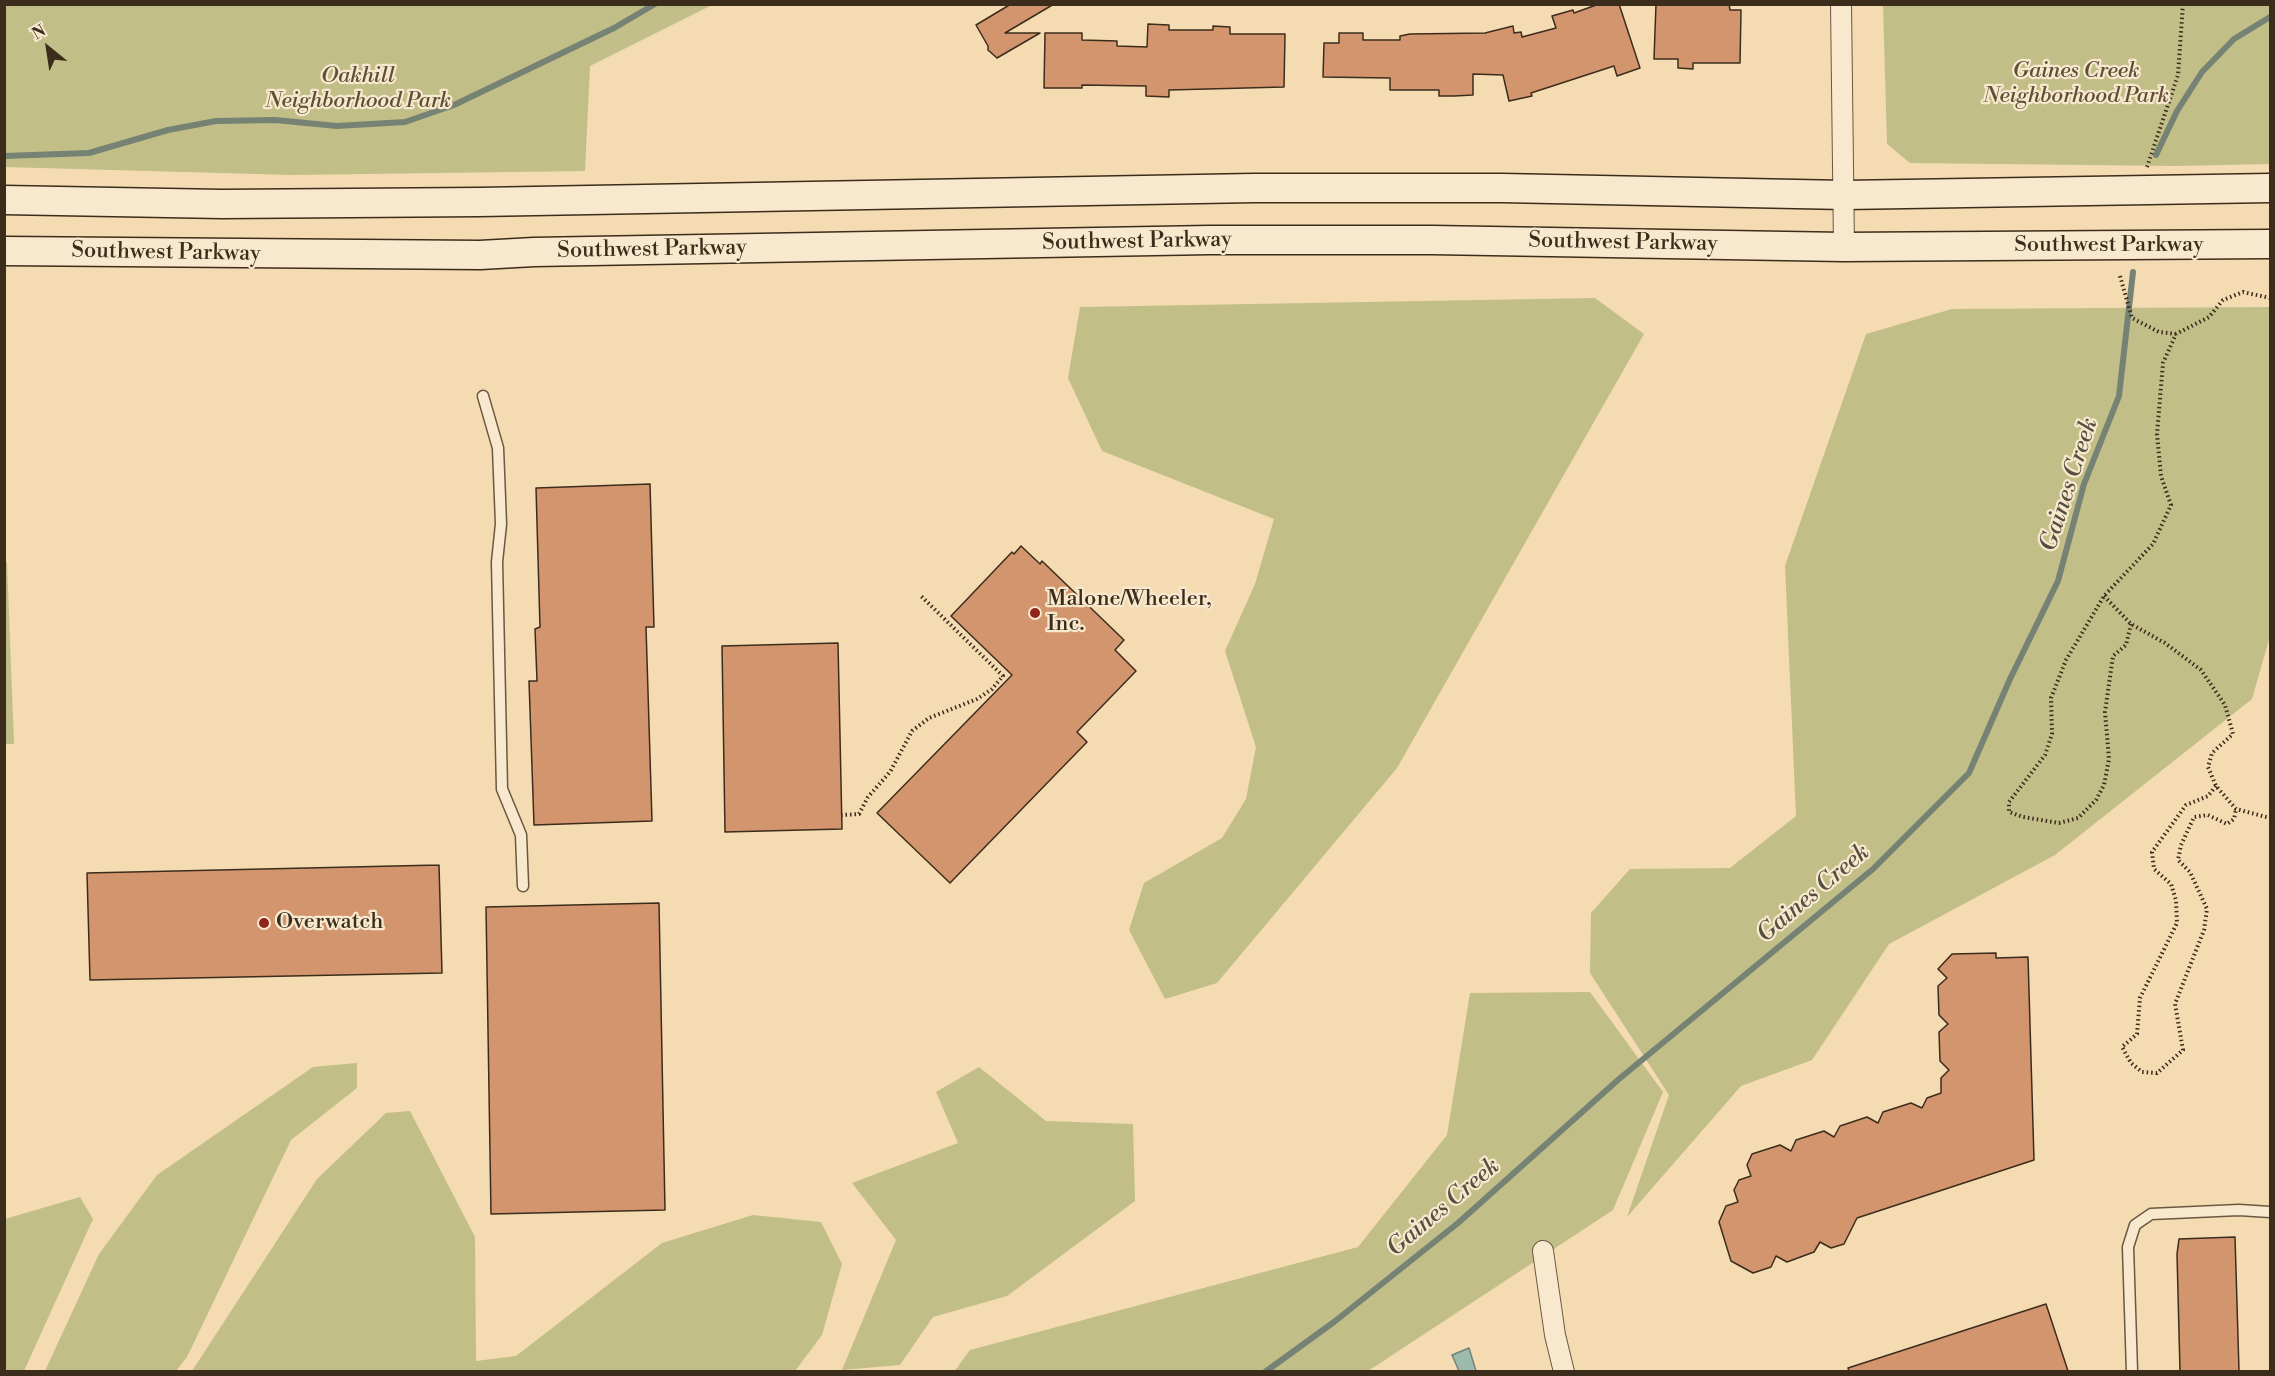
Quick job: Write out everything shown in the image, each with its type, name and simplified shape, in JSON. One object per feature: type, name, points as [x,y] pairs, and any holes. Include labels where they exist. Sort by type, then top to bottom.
[{"type":"main road","points":[[4,200],[222,204],[480,202],[1254,188],[1502,188],[1845,195],[2271,188]]},
{"type":"main road","name":"Southwest Parkway","points":[[4,251],[480,255],[1210,240],[1432,240],[1844,247],[2271,244]]},
{"type":"street","points":[[1841,4],[1844,247]]},
{"type":"street","points":[[1542,1251],[1555,1335],[1564,1371]]},
{"type":"lane","points":[[483,396],[498,447],[501,524],[497,562],[502,789],[521,835],[523,886]]},
{"type":"lane","points":[[2132,1371],[2128,1247],[2135,1225],[2151,1214],[2239,1210],[2271,1212]]},
{"type":"path","points":[[2147,167],[2178,75],[2183,4]]},
{"type":"path","points":[[2120,276],[2132,318],[2159,332],[2176,334],[2209,317],[2223,300],[2243,292],[2271,298]]},
{"type":"path","points":[[2131,624],[2126,645],[2114,656],[2105,712],[2109,759],[2104,785],[2096,800],[2078,818],[2059,823],[2023,817],[2009,812],[2008,802],[2045,755],[2052,734],[2051,698],[2066,660],[2104,596],[2153,544],[2170,505],[2161,476],[2157,434],[2163,363],[2176,334]]},
{"type":"path","points":[[841,815],[859,814],[868,797],[890,772],[912,731],[929,718],[977,699],[992,689],[1003,676],[921,596]]},
{"type":"path","points":[[2104,596],[2131,624],[2165,643],[2201,670],[2225,705],[2233,734],[2212,753],[2208,767],[2216,786],[2236,809],[2271,818]]},
{"type":"path","points":[[2216,786],[2208,796],[2186,805],[2152,852],[2154,869],[2171,884],[2176,900],[2177,923],[2140,998],[2137,1034],[2122,1047],[2131,1063],[2142,1072],[2157,1073],[2183,1050],[2175,1004],[2204,930],[2207,909],[2190,872],[2178,860],[2181,845],[2194,817],[2208,815],[2227,824],[2234,819],[2236,809]]},
{"type":"green space","name":"Oakhill Neighborhood Park","points":[[5,4],[712,5],[590,66],[585,171],[292,175],[5,167]]},
{"type":"green space","name":"Gaines Creek Neighborhood Park","points":[[1883,5],[2270,5],[2270,164],[2176,166],[1910,163],[1887,144]]},
{"type":"green space","points":[[1595,298],[1644,334],[1397,768],[1217,983],[1165,999],[1129,930],[1144,883],[1222,838],[1246,799],[1256,747],[1225,651],[1255,584],[1274,519],[1102,451],[1068,378],[1080,307]]},
{"type":"green space","points":[[2270,307],[2270,636],[2252,699],[2055,855],[1889,944],[1812,1060],[1741,1086],[1627,1217],[1669,1095],[1590,973],[1591,913],[1630,869],[1730,868],[1796,816],[1785,566],[1866,334],[1952,309]]},
{"type":"green space","points":[[4,562],[7,562],[14,744],[5,744]]},
{"type":"green space","points":[[1590,992],[1663,1092],[1613,1210],[1368,1371],[954,1372],[970,1350],[1358,1247],[1447,1135],[1470,993]]},
{"type":"green space","points":[[357,1063],[357,1088],[291,1140],[187,1357],[176,1371],[45,1371],[99,1254],[157,1175],[313,1067]]},
{"type":"green space","points":[[979,1067],[1046,1121],[1133,1124],[1135,1201],[1007,1296],[933,1317],[900,1365],[842,1370],[896,1240],[852,1183],[958,1143],[936,1092]]},
{"type":"green space","points":[[410,1111],[475,1237],[476,1361],[516,1356],[662,1243],[753,1215],[821,1222],[842,1264],[822,1335],[795,1371],[192,1371],[317,1179],[386,1113]]},
{"type":"green space","points":[[80,1197],[93,1219],[24,1371],[5,1371],[5,1219]]},
{"type":"shaded area","points":[[1469,1348],[1476,1371],[1459,1371],[1452,1355]]},
{"type":"building","points":[[1011,4],[1054,4],[1005,33],[1040,33],[997,58],[988,50],[976,25]]},
{"type":"building","points":[[1599,4],[1619,4],[1640,68],[1617,76],[1614,66],[1531,93],[1532,96],[1509,101],[1503,75],[1473,74],[1473,95],[1454,96],[1439,96],[1439,90],[1390,90],[1390,78],[1323,77],[1324,43],[1339,43],[1339,33],[1363,33],[1363,40],[1400,40],[1400,36],[1410,34],[1485,33],[1513,26],[1514,33],[1521,32],[1522,37],[1556,28],[1552,16],[1573,10],[1574,13]]},
{"type":"building","points":[[1656,4],[1729,4],[1730,10],[1741,10],[1740,63],[1693,63],[1693,69],[1678,68],[1678,59],[1654,59]]},
{"type":"building","points":[[1148,24],[1169,25],[1169,30],[1213,30],[1213,26],[1230,27],[1230,34],[1285,34],[1284,87],[1169,90],[1169,97],[1146,96],[1146,86],[1082,85],[1082,88],[1044,88],[1045,33],[1082,33],[1082,40],[1117,41],[1117,46],[1147,47]]},
{"type":"building","points":[[650,484],[654,627],[646,627],[652,821],[534,825],[529,681],[537,681],[535,629],[540,627],[536,488]]},
{"type":"building","points":[[1021,546],[1040,564],[1042,561],[1124,640],[1115,650],[1136,671],[1077,732],[1087,742],[950,883],[877,813],[1012,675],[951,616],[1012,552],[1014,554]]},
{"type":"building","points":[[838,643],[842,829],[725,832],[722,646]]},
{"type":"building","name":"Overwatch","points":[[439,865],[442,973],[90,980],[87,873]]},
{"type":"building","points":[[659,903],[665,1210],[491,1214],[486,907]]},
{"type":"building","points":[[1996,953],[1996,958],[2028,957],[2034,1160],[1857,1218],[1844,1244],[1831,1248],[1820,1242],[1814,1252],[1787,1262],[1776,1256],[1771,1267],[1753,1273],[1731,1261],[1719,1222],[1726,1206],[1738,1202],[1734,1190],[1739,1180],[1751,1176],[1747,1165],[1752,1154],[1780,1145],[1791,1151],[1796,1140],[1824,1131],[1834,1137],[1840,1126],[1867,1117],[1878,1123],[1883,1112],[1911,1103],[1922,1108],[1927,1098],[1941,1093],[1941,1078],[1949,1070],[1940,1061],[1939,1032],[1948,1024],[1939,1015],[1938,986],[1947,978],[1938,969],[1952,954]]},
{"type":"building","points":[[2235,1237],[2239,1371],[2180,1371],[2177,1254],[2179,1239]]},
{"type":"building","points":[[2046,1304],[2068,1371],[1849,1371],[1848,1368]]},
{"type":"waterway","points":[[4,156],[89,153],[168,130],[216,121],[275,120],[337,126],[405,122],[454,105],[614,28],[655,4]]},
{"type":"waterway","name":"Gaines Creek","points":[[2156,155],[2177,111],[2202,72],[2234,39],[2270,17]]},
{"type":"waterway","name":"Gaines Creek","points":[[1265,1372],[1334,1322],[1458,1223],[1619,1079],[1873,869],[1969,773],[2010,679],[2058,581],[2084,484],[2119,396],[2133,272]]},
{"type":"place","name":"Malone/Wheeler, Inc.","points":[[1035,613]]},
{"type":"place","name":"Overwatch","points":[[264,923]]}]
